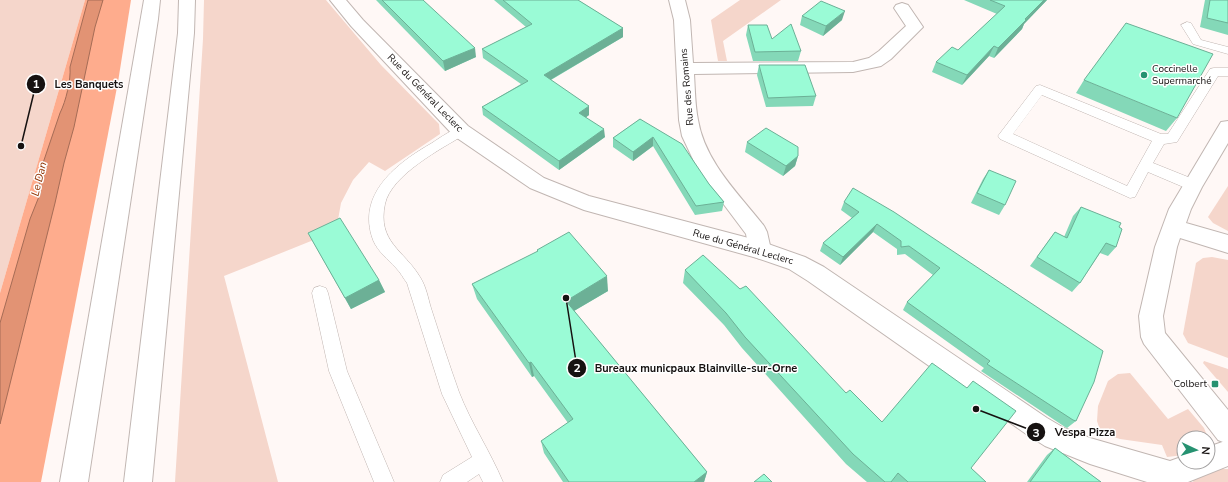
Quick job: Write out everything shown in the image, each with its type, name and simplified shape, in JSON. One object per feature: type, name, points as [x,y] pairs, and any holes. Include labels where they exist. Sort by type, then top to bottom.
[{"type":"main road","points":[[74,482],[152,0]]},
{"type":"main road","points":[[138,482],[186,33],[187,0]]},
{"type":"main road","name":"Rue du Général Leclerc","points":[[338,0],[357,23],[461,131],[537,183],[584,202],[760,250],[797,263],[816,274],[1044,430],[1097,453],[1172,478],[1188,470]]},
{"type":"main road","name":"Rue des Romains","points":[[677,0],[682,20],[688,120],[692,136],[708,170],[756,232],[760,250]]},
{"type":"main road","points":[[685,69],[853,67],[875,62],[885,55],[915,27],[902,8]]},
{"type":"main road","points":[[1228,127],[1192,185],[1180,209],[1166,247],[1152,316],[1154,337],[1228,431]]},
{"type":"main road","points":[[1174,226],[1228,244]]},
{"type":"main road","points":[[1216,458],[1228,453]]},
{"type":"lane","points":[[1187,25],[1197,42],[1228,51]]},
{"type":"lane","points":[[1160,139],[1130,193],[1005,136],[1040,89],[1160,139],[1172,139],[1214,72],[1228,72]]},
{"type":"lane","points":[[461,131],[408,165],[393,177],[386,185],[376,209],[378,229],[382,240],[392,255],[404,266],[414,280],[451,394],[493,482]]},
{"type":"lane","points":[[1145,165],[1192,185]]},
{"type":"lane","points":[[320,293],[338,371],[384,482]]},
{"type":"lane","points":[[450,482],[483,461]]},
{"type":"shaded area","points":[[0,0],[85,0],[0,293]]},
{"type":"shaded area","points":[[85,0],[131,0],[118,82],[41,482],[0,482],[0,293]]},
{"type":"shaded area","points":[[88,0],[103,0],[95,27],[74,127],[0,424],[0,323],[30,219],[40,194],[39,178],[66,97],[70,78],[70,67]]},
{"type":"shaded area","points":[[204,0],[326,0],[381,65],[439,124],[440,134],[385,171],[369,162],[353,180],[341,203],[336,231],[224,276],[278,482],[175,482],[203,39]]},
{"type":"shaded area","points":[[740,0],[781,0],[723,41],[727,61],[718,61],[711,20]]},
{"type":"shaded area","points":[[1228,186],[1228,231],[1213,223],[1208,217]]},
{"type":"shaded area","points":[[1212,257],[1228,260],[1228,358],[1188,343],[1183,334],[1196,263],[1203,258]]},
{"type":"shaded area","points":[[1204,361],[1228,369],[1228,392],[1203,363]]},
{"type":"shaded area","points":[[1130,373],[1168,419],[1188,409],[1205,430],[1176,430],[1176,456],[1167,457],[1162,445],[1120,439],[1101,433],[1097,421],[1098,406],[1108,381],[1118,374]]},
{"type":"shaded area","points":[[1228,469],[1228,482],[1193,482],[1195,475],[1216,470]]},
{"type":"building","points":[[382,0],[423,0],[475,48],[443,61]]},
{"type":"building","points":[[503,0],[578,0],[623,28],[544,75],[589,106],[579,113],[604,129],[559,161],[482,107],[528,81],[482,49],[532,24]]},
{"type":"building","points":[[990,0],[1044,0],[998,48],[994,46],[967,75],[936,62],[952,47],[958,50],[1005,6]]},
{"type":"building","points":[[1210,0],[1228,0],[1228,23],[1207,18]]},
{"type":"building","points":[[821,1],[845,11],[826,26],[802,16]]},
{"type":"building","name":"Coccinelle Supermarché","points":[[1126,23],[1213,54],[1177,118],[1084,80]]},
{"type":"building","points":[[791,24],[801,51],[755,52],[748,25],[767,25],[772,39]]},
{"type":"building","points":[[759,65],[805,65],[816,96],[768,98]]},
{"type":"building","points":[[640,119],[682,144],[709,184],[724,202],[696,206],[653,137],[633,152],[613,138]]},
{"type":"building","points":[[766,128],[798,147],[798,156],[786,166],[747,142]]},
{"type":"building","points":[[989,170],[1016,181],[1005,205],[977,193]]},
{"type":"building","points":[[853,188],[894,212],[1103,351],[1094,382],[1076,421],[987,364],[990,361],[907,302],[940,268],[909,246],[901,247],[901,241],[877,224],[843,257],[823,243],[859,212],[844,202]]},
{"type":"building","points":[[1081,207],[1121,223],[1119,227],[1122,229],[1116,247],[1106,243],[1080,283],[1037,257],[1055,232],[1067,238]]},
{"type":"building","points":[[340,218],[379,280],[345,298],[308,233]]},
{"type":"building","points":[[569,232],[607,276],[566,301],[707,472],[694,482],[569,482],[541,441],[573,419],[531,362],[529,363],[472,284],[538,251],[537,250]]},
{"type":"building","points":[[703,255],[740,289],[746,286],[846,393],[850,390],[882,422],[932,363],[967,388],[973,381],[1016,411],[971,468],[986,482],[908,482],[898,473],[891,482],[885,482],[853,454],[745,337],[726,313],[685,270]]},
{"type":"building","points":[[1055,448],[1101,482],[1030,482]]},
{"type":"building","points":[[764,474],[772,482],[754,482]]},
{"type":"place","name":"Coccinelle Supermarché","points":[[1144,75]]},
{"type":"place","name":"Les Banquets","points":[[21,146]]},
{"type":"place","name":"Bureaux municpaux Blainville-sur-Orne","points":[[566,298]]},
{"type":"place","name":"Colbert","points":[[1215,384]]},
{"type":"place","name":"Vespa Pizza","points":[[976,409]]},
{"type":"water label","name":"Le Dan","points":[[39,179]]}]
